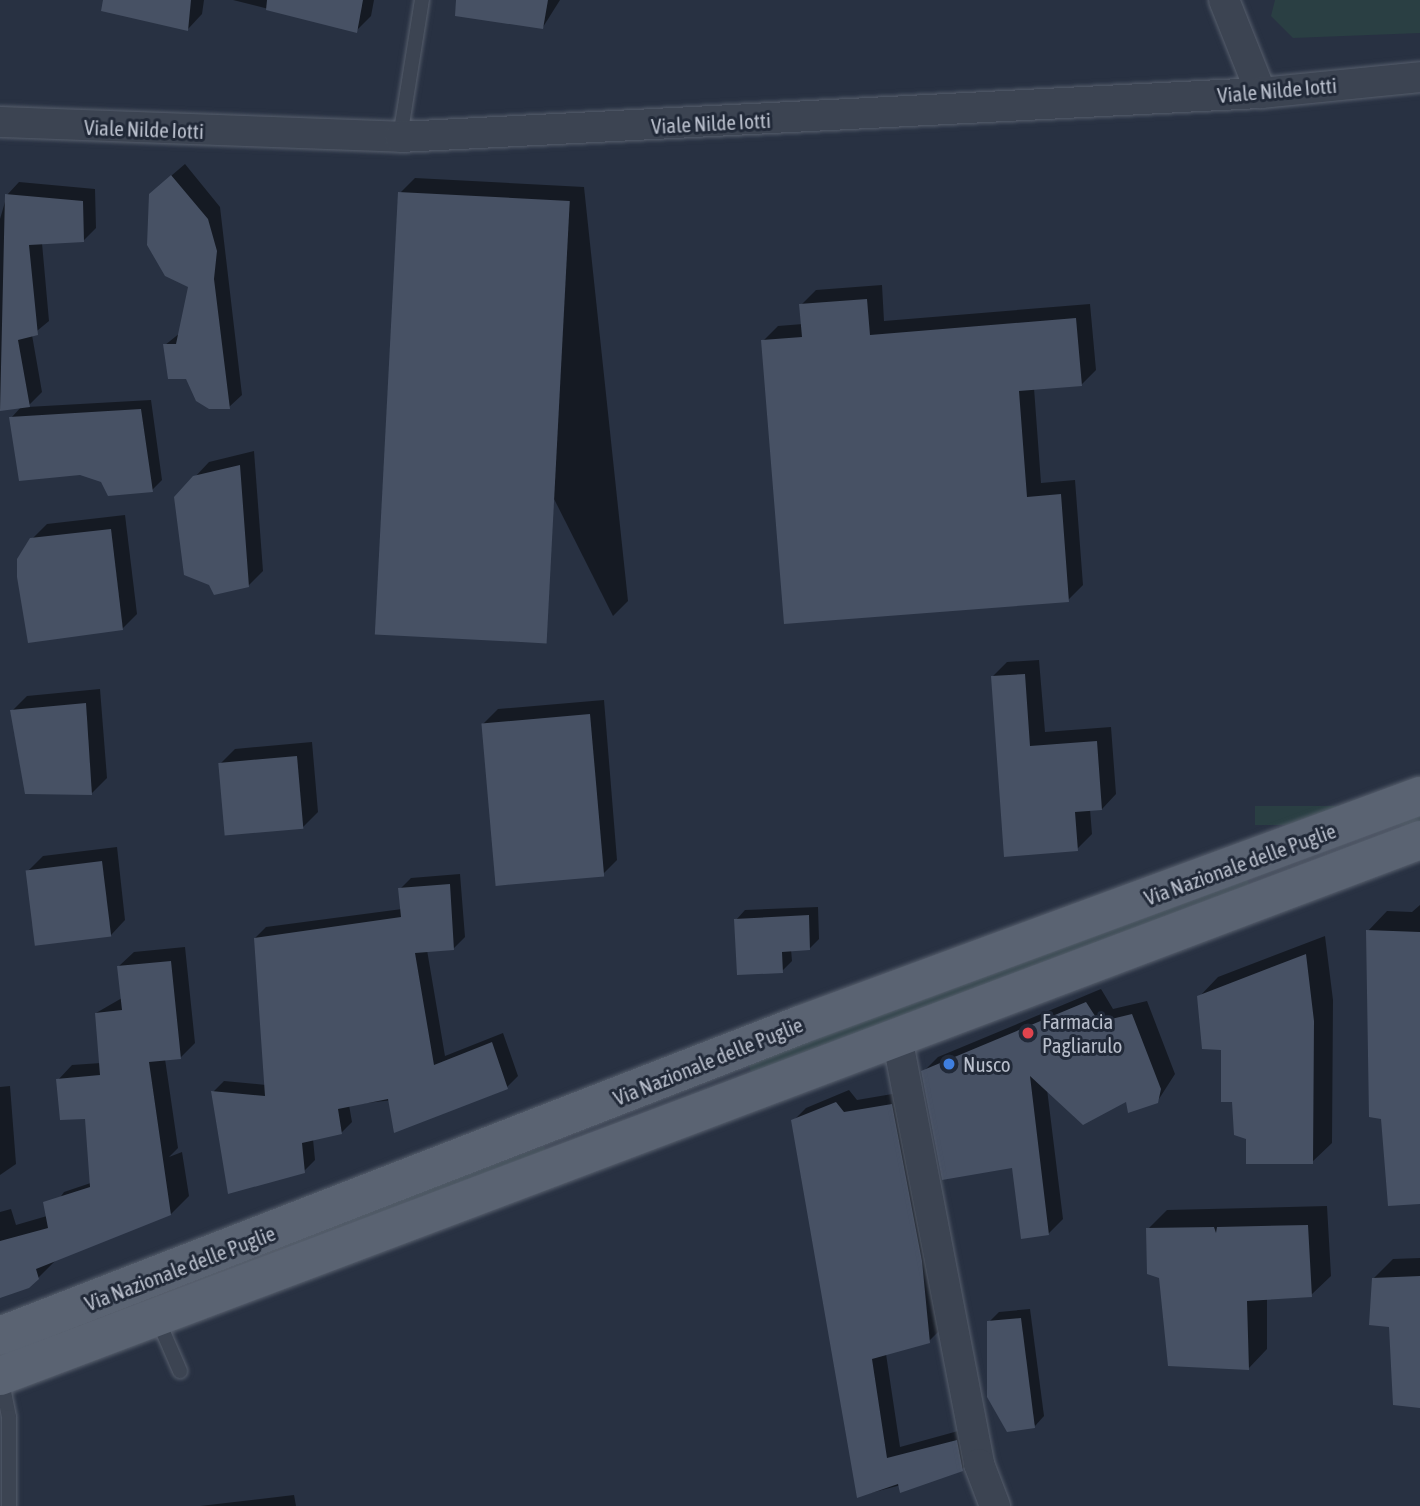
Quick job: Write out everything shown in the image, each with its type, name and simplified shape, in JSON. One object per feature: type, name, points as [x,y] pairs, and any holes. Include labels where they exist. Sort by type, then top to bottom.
[{"type":"main road","name":"Via Nazionale delle Puglie","points":[[0,1336],[800,1025],[1420,796]]},
{"type":"main road","name":"Via Nazionale delle Puglie","points":[[0,1376],[1420,840]]},
{"type":"street","points":[[1224,0],[1261,93]]},
{"type":"street","name":"Viale Nilde Iotti","points":[[0,122],[400,137],[1261,93],[1420,76]]},
{"type":"street","points":[[897,1037],[979,1464],[995,1506]]},
{"type":"lane","points":[[400,137],[422,0]]},
{"type":"lane","points":[[156,1317],[180,1371]]},
{"type":"lane","points":[[0,1376],[9,1417],[9,1506]]},
{"type":"green space","points":[[1275,0],[1420,0],[1420,33],[1293,38],[1271,16]]},
{"type":"green space","points":[[1255,806],[1420,806],[1420,825],[1255,825]]},
{"type":"green space","points":[[1244,871],[1250,887],[753,1078],[747,1062]]},
{"type":"green space","points":[[544,1146],[546,1151],[200,1281],[198,1275]]},
{"type":"building","points":[[103,0],[191,0],[188,31],[101,11]]},
{"type":"building","points":[[267,0],[363,0],[357,33],[266,10]]},
{"type":"building","points":[[456,0],[548,0],[543,29],[455,16]]},
{"type":"building","points":[[171,175],[208,219],[217,251],[214,279],[230,409],[209,409],[196,401],[186,379],[168,379],[163,344],[176,344],[188,287],[165,276],[147,245],[149,194]]},
{"type":"building","points":[[398,192],[570,201],[547,643],[375,634]]},
{"type":"building","points":[[5,194],[83,201],[84,242],[29,245],[38,335],[18,340],[30,407],[0,411]]},
{"type":"building","points":[[867,299],[870,335],[1076,318],[1082,386],[1019,391],[1027,497],[1061,494],[1069,602],[784,624],[761,340],[802,337],[799,304]]},
{"type":"building","points":[[141,409],[153,492],[108,496],[101,482],[80,475],[19,481],[9,417]]},
{"type":"building","points":[[240,465],[249,587],[214,595],[209,585],[184,575],[174,497],[193,476]]},
{"type":"building","points":[[111,529],[123,630],[28,643],[17,577],[17,559],[30,538]]},
{"type":"building","points":[[1025,674],[1030,746],[1097,741],[1102,810],[1075,812],[1078,851],[1004,857],[991,676]]},
{"type":"building","points":[[86,703],[92,795],[25,794],[10,710]]},
{"type":"building","points":[[590,714],[604,876],[496,886],[481,723]]},
{"type":"building","points":[[297,756],[303,829],[225,836],[218,763]]},
{"type":"building","points":[[102,861],[111,936],[35,946],[26,870]]},
{"type":"building","points":[[450,884],[454,950],[415,953],[434,1065],[492,1042],[508,1089],[394,1133],[388,1099],[338,1109],[342,1134],[302,1143],[305,1173],[228,1194],[211,1091],[265,1096],[254,938],[401,917],[398,888]]},
{"type":"building","points":[[809,915],[810,950],[782,952],[783,973],[737,975],[734,919]]},
{"type":"building","points":[[1366,930],[1420,932],[1420,1204],[1388,1206],[1381,1119],[1369,1117]]},
{"type":"building","points":[[1306,954],[1314,1021],[1313,1164],[1246,1164],[1246,1139],[1234,1135],[1232,1102],[1221,1102],[1221,1050],[1202,1049],[1197,996]]},
{"type":"building","points":[[171,961],[181,1059],[149,1062],[171,1215],[36,1269],[39,1279],[29,1288],[0,1298],[0,1241],[48,1228],[43,1202],[90,1187],[85,1119],[60,1120],[56,1079],[100,1075],[95,1013],[122,1010],[117,966]]},
{"type":"building","points":[[1086,1002],[1099,1022],[1132,1014],[1161,1089],[1158,1103],[1128,1113],[1126,1102],[1083,1125],[1030,1076],[1049,1235],[1021,1239],[1012,1168],[942,1180],[921,1071]]},
{"type":"building","points":[[836,1102],[844,1112],[892,1104],[922,1261],[930,1343],[872,1359],[887,1458],[957,1440],[963,1471],[900,1493],[898,1484],[857,1498],[791,1120]]},
{"type":"building","points":[[1308,1225],[1312,1297],[1247,1301],[1249,1370],[1168,1366],[1159,1278],[1147,1274],[1146,1228],[1214,1227],[1216,1233],[1217,1227]]},
{"type":"building","points":[[1420,1276],[1420,1408],[1393,1405],[1389,1327],[1369,1325],[1372,1278]]},
{"type":"building","points":[[1021,1318],[1035,1428],[1007,1432],[987,1397],[987,1321]]},
{"type":"place","name":"Farmacia Pagliarulo","points":[[1028,1033]]},
{"type":"place","name":"Nusco","points":[[949,1064]]}]
